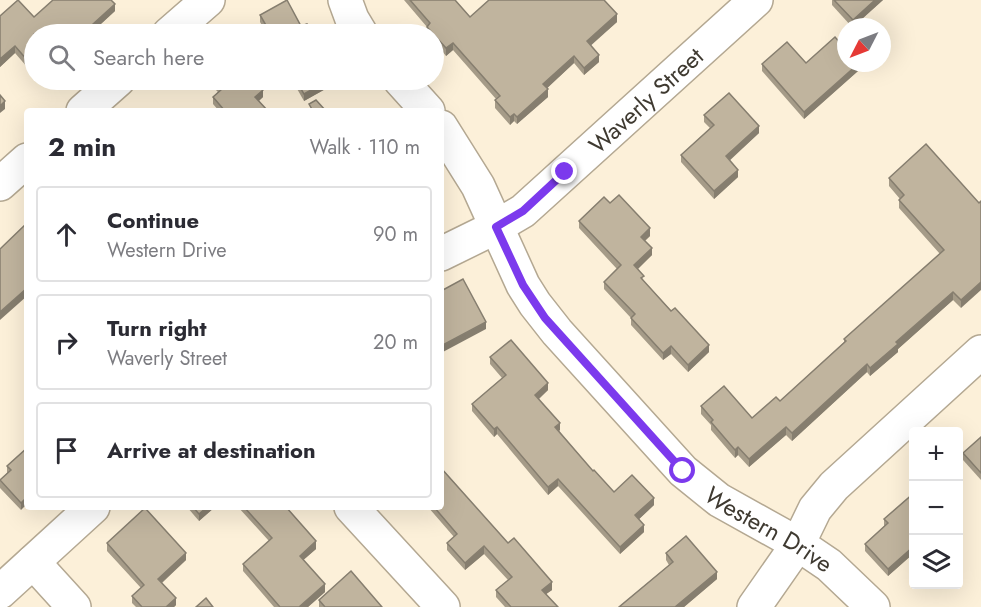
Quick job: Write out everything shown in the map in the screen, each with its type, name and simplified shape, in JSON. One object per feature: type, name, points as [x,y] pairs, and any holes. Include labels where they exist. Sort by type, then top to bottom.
[{"type":"street","points":[[180,24],[208,0]]},
{"type":"street","points":[[345,0],[355,24]]},
{"type":"street","name":"Waverly Street","points":[[444,253],[523,211],[756,0]]},
{"type":"street","points":[[85,108],[106,90]]},
{"type":"street","points":[[409,90],[425,108]]},
{"type":"street","name":"Western Drive","points":[[444,133],[478,186],[523,285],[545,318],[683,471],[726,504],[798,544],[829,565],[873,607]]},
{"type":"street","points":[[0,184],[24,163]]},
{"type":"street","points":[[754,607],[798,544],[815,509],[834,486],[980,355]]},
{"type":"street","points":[[0,591],[90,510]]},
{"type":"street","points":[[354,510],[443,607]]},
{"type":"street","points":[[33,562],[74,607]]},
{"type":"building","points":[[18,0],[34,17],[53,0],[111,0],[115,4],[93,24],[24,24],[24,56],[15,46],[0,59],[0,16]]},
{"type":"building","points":[[287,0],[300,24],[265,24],[260,15]]},
{"type":"building","points":[[410,0],[455,0],[470,17],[489,0],[604,0],[617,14],[587,41],[599,55],[584,68],[574,56],[543,84],[548,89],[517,117],[514,114],[510,117],[495,100],[500,96],[453,43],[446,48],[444,46],[444,24],[430,23]]},
{"type":"building","points":[[834,0],[875,0],[855,18],[851,18]]},
{"type":"building","points":[[835,37],[837,39],[837,72],[849,72],[804,112],[762,64],[787,42],[806,63]]},
{"type":"building","points":[[221,90],[263,90],[255,97],[265,108],[222,108],[213,97]]},
{"type":"building","points":[[729,93],[759,126],[726,156],[738,170],[714,191],[681,155],[714,125],[704,115]]},
{"type":"building","points":[[0,95],[5,101],[0,106]]},
{"type":"building","points":[[316,100],[323,108],[311,108],[309,104]]},
{"type":"building","points":[[926,144],[979,203],[981,201],[981,282],[961,300],[953,292],[896,342],[898,344],[870,368],[867,364],[792,433],[786,427],[749,459],[738,447],[735,450],[711,422],[713,420],[701,406],[724,386],[752,418],[776,397],[780,401],[846,341],[844,339],[944,250],[899,200],[904,195],[889,178]]},
{"type":"building","points":[[619,195],[650,228],[641,237],[652,248],[634,265],[644,276],[641,278],[671,311],[675,308],[709,345],[688,365],[671,346],[663,353],[631,318],[635,314],[604,282],[621,265],[579,221],[604,197],[610,203]]},
{"type":"building","points":[[24,226],[24,291],[0,312],[0,249]]},
{"type":"building","points":[[463,279],[486,322],[444,344],[444,289]]},
{"type":"building","points":[[511,340],[548,383],[535,395],[560,423],[555,427],[593,471],[614,492],[632,475],[654,498],[635,515],[644,525],[620,547],[558,479],[548,487],[497,427],[494,429],[472,404],[506,375],[490,357]]},
{"type":"building","points":[[981,437],[981,473],[963,453]]},
{"type":"building","points":[[24,451],[24,500],[21,503],[0,480],[11,470],[7,466]]},
{"type":"building","points":[[444,471],[508,543],[514,538],[552,582],[542,590],[558,607],[511,607],[496,590],[512,577],[484,546],[465,563],[447,543],[457,534],[437,510],[444,510]]},
{"type":"building","points":[[909,497],[909,550],[888,569],[865,544],[888,523],[884,519]]},
{"type":"building","points":[[143,510],[147,510],[186,553],[158,579],[176,598],[166,607],[142,607],[132,596],[144,585],[107,543]]},
{"type":"building","points":[[247,510],[289,510],[316,541],[300,556],[325,584],[299,607],[280,607],[243,564],[272,538]]},
{"type":"building","points":[[686,536],[717,572],[675,607],[619,607],[673,562],[666,553]]},
{"type":"building","points":[[351,571],[382,607],[325,607],[319,600]]},
{"type":"building","points":[[206,598],[213,607],[196,607]]},
{"type":"route","points":[[565,172],[523,211],[496,227],[523,285],[545,318],[683,471]]}]
